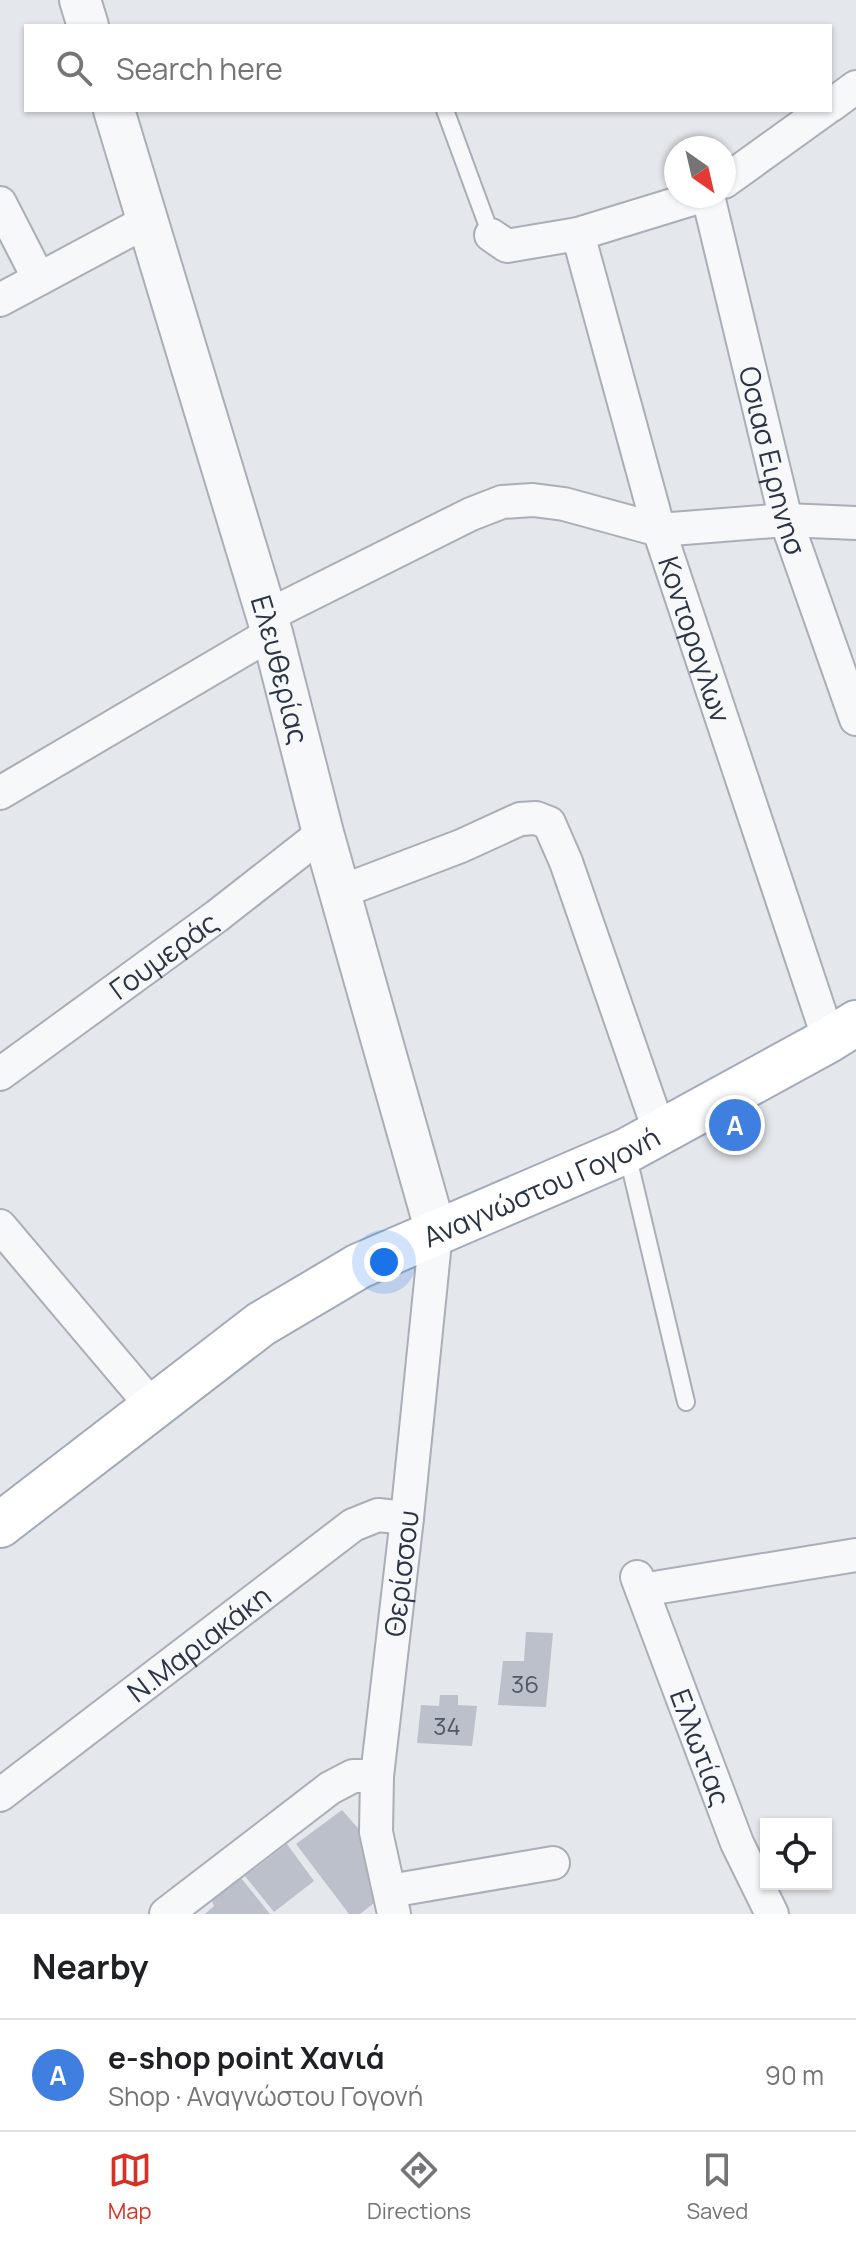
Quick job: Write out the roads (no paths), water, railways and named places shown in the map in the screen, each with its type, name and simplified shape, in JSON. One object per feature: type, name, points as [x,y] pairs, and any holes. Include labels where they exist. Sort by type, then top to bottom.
[{"type":"main road","name":"Αναγνώστου Γογονή","points":[[0,1525],[261,1324],[359,1266],[643,1142],[843,1031]]},
{"type":"street","points":[[80,0],[87,24]]},
{"type":"street","points":[[832,105],[856,87]]},
{"type":"street","name":"Ελευθερίας","points":[[115,112],[269,625],[323,833],[436,1232]]},
{"type":"street","points":[[736,173],[821,112]]},
{"type":"street","points":[[0,203],[39,279]]},
{"type":"street","points":[[491,235],[507,246],[578,234],[665,208]]},
{"type":"street","name":"Οσιασ Ειρηνησ","points":[[708,208],[786,520],[856,719]]},
{"type":"street","points":[[0,300],[149,220]]},
{"type":"street","name":"Κοντορογλων","points":[[578,234],[659,530],[843,1031]]},
{"type":"street","points":[[0,793],[269,625],[471,514],[502,502],[533,500],[564,504],[659,530],[786,520],[856,523]]},
{"type":"street","points":[[340,892],[461,846],[520,819],[536,818],[549,823],[566,862],[643,1142]]},
{"type":"street","name":"Γουμεράς","points":[[0,1074],[217,916],[323,833]]},
{"type":"street","points":[[0,1226],[152,1406]]},
{"type":"street","name":"Θερίσσου","points":[[392,1902],[376,1832],[377,1776],[436,1232]]},
{"type":"street","name":"Ν.Μαριακάκη","points":[[0,1795],[353,1525],[378,1515],[407,1518]]},
{"type":"street","name":"Ελλωτίας","points":[[772,1914],[737,1843],[639,1584],[856,1555]]},
{"type":"street","points":[[166,1914],[330,1788],[353,1776],[377,1776]]},
{"type":"street","points":[[392,1902],[553,1863]]},
{"type":"lane","points":[[446,112],[491,235]]},
{"type":"lane","points":[[643,1142],[686,1402]]},
{"type":"place","name":"e-shop point Χανιά","points":[[735,1125]]}]
